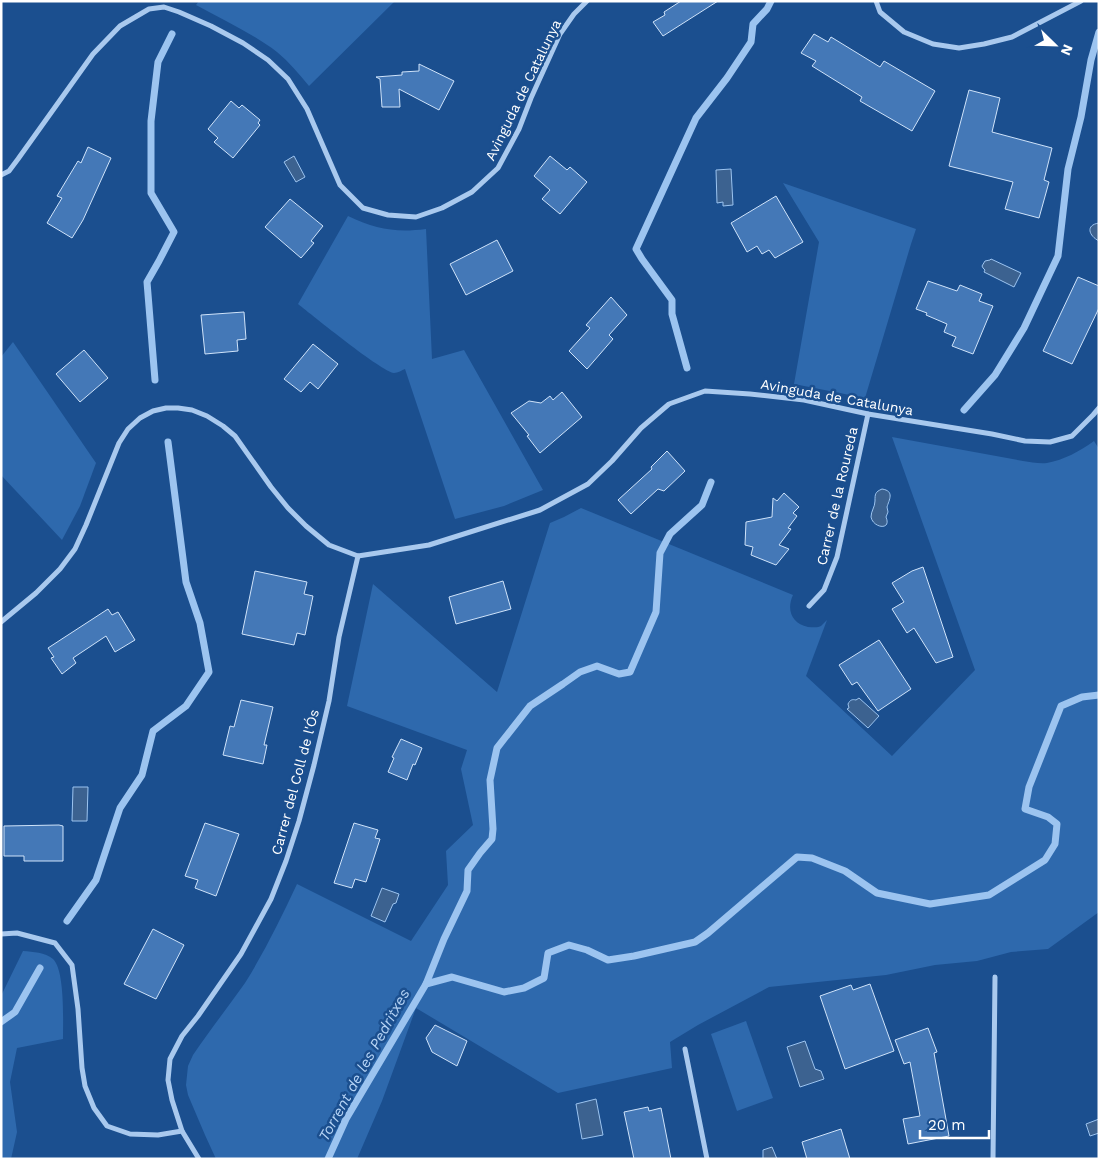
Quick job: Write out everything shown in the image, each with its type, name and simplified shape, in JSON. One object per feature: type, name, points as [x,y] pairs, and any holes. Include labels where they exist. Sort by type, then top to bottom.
[{"type":"street","name":"Avinguda de Catalunya","points":[[1,175],[9,172],[14,166],[93,54],[120,26],[148,10],[164,7],[195,19],[243,43],[268,60],[288,79],[307,109],[340,185],[363,208],[388,215],[416,217],[442,208],[472,192],[498,168],[519,129],[560,34],[574,14],[587,1]]},
{"type":"street","points":[[876,1],[880,12],[904,32],[933,44],[959,48],[1012,37],[1081,1]]},
{"type":"street","name":"Avinguda de Catalunya","points":[[1,622],[36,593],[60,569],[75,549],[119,443],[128,429],[146,414],[166,408],[192,410],[207,416],[223,426],[234,436],[288,508],[306,526],[329,545],[358,556],[429,545],[540,510],[588,484],[641,428],[669,404],[705,391],[804,400],[868,414],[1025,441],[1050,442],[1072,436],[1099,408]]},
{"type":"street","name":"Carrer de la Roureda","points":[[809,606],[824,590],[837,557],[868,414]]},
{"type":"street","name":"Carrer del Coll de l'Ós","points":[[198,1159],[182,1131],[172,1100],[168,1080],[170,1059],[182,1036],[198,1016],[240,954],[270,899],[286,861],[314,765],[329,701],[339,637],[358,556]]},
{"type":"street","points":[[1,934],[17,933],[55,944],[72,965],[85,1086],[94,1108],[107,1126],[130,1134],[158,1136],[182,1131]]},
{"type":"street","points":[[993,1159],[995,977]]},
{"type":"street","points":[[685,1049],[707,1159]]},
{"type":"shaded area","points":[[199,1],[395,1],[309,86],[277,52],[248,33],[196,5]]},
{"type":"shaded area","points":[[294,156],[305,177],[296,182],[284,162]]},
{"type":"shaded area","points":[[731,169],[733,205],[723,206],[723,202],[717,203],[716,170]]},
{"type":"shaded area","points":[[783,183],[916,229],[865,398],[794,384],[819,242]]},
{"type":"shaded area","points":[[348,216],[386,229],[426,229],[432,359],[464,350],[543,490],[504,506],[455,519],[405,369],[394,373],[387,370],[362,354],[298,304]]},
{"type":"shaded area","points":[[1099,223],[1099,241],[1091,234],[1090,228]]},
{"type":"shaded area","points":[[991,259],[1021,273],[1014,287],[984,272],[985,270],[982,266],[985,261]]},
{"type":"shaded area","points":[[13,342],[96,463],[80,506],[62,540],[1,475],[1,357]]},
{"type":"shaded area","points":[[892,437],[1041,463],[1053,462],[1066,457],[1094,441],[1099,449],[1099,912],[1048,949],[1011,952],[977,961],[935,965],[886,975],[769,987],[670,1042],[672,1068],[558,1093],[416,1008],[382,1101],[357,1159],[216,1159],[188,1095],[186,1085],[188,1066],[193,1055],[245,983],[297,884],[411,941],[448,885],[446,851],[473,825],[461,769],[467,750],[347,706],[373,584],[497,692],[550,523],[581,508],[793,595],[790,611],[794,620],[802,625],[818,627],[827,620],[806,676],[892,756],[975,670]]},
{"type":"shaded area","points":[[882,489],[889,492],[890,496],[886,524],[878,526],[872,521],[871,517],[876,493]]},
{"type":"shaded area","points":[[859,698],[879,716],[868,728],[847,709],[849,708],[848,704],[850,701]]},
{"type":"shaded area","points":[[73,787],[88,787],[87,821],[72,821]]},
{"type":"shaded area","points":[[382,888],[399,894],[385,922],[371,916]]},
{"type":"shaded area","points":[[23,951],[46,955],[53,959],[57,965],[60,974],[62,996],[63,1039],[17,1048],[10,1082],[17,1132],[11,1159],[1,1159],[1,996]]},
{"type":"shaded area","points":[[746,1021],[773,1098],[737,1111],[711,1034]]},
{"type":"shaded area","points":[[805,1041],[815,1069],[821,1071],[824,1079],[800,1087],[787,1047]]},
{"type":"shaded area","points":[[596,1099],[603,1135],[582,1139],[576,1104]]},
{"type":"shaded area","points":[[1099,1119],[1099,1133],[1090,1136],[1086,1124]]},
{"type":"shaded area","points":[[772,1147],[777,1159],[763,1159],[763,1150]]},
{"type":"building","points":[[681,1],[718,1],[663,36],[653,22],[665,15],[664,12]]},
{"type":"building","points":[[814,34],[828,42],[831,37],[880,67],[884,61],[935,91],[912,131],[860,101],[862,97],[812,66],[816,61],[801,53]]},
{"type":"building","points":[[419,64],[454,81],[439,110],[399,89],[400,107],[382,107],[380,79],[376,77],[402,75],[402,72],[419,71]]},
{"type":"building","points":[[969,90],[1000,98],[992,132],[1052,148],[1044,180],[1049,182],[1039,218],[1005,209],[1013,182],[949,166]]},
{"type":"building","points":[[231,101],[239,108],[242,105],[260,120],[258,123],[260,125],[233,158],[214,142],[218,138],[208,129]]},
{"type":"building","points":[[88,147],[111,158],[83,220],[72,238],[47,223],[62,198],[57,196],[78,161],[81,163]]},
{"type":"building","points":[[550,156],[567,170],[570,167],[587,182],[560,214],[542,199],[550,190],[534,176]]},
{"type":"building","points":[[776,196],[803,242],[775,258],[769,250],[762,254],[757,246],[747,252],[731,223]]},
{"type":"building","points":[[290,199],[323,226],[311,241],[314,243],[301,258],[265,227]]},
{"type":"building","points":[[497,240],[513,271],[466,295],[450,264]]},
{"type":"building","points":[[1078,277],[1099,286],[1099,308],[1072,364],[1043,351]]},
{"type":"building","points":[[928,281],[957,291],[960,285],[982,294],[979,301],[993,306],[973,354],[952,346],[956,337],[944,332],[947,324],[916,309]]},
{"type":"building","points":[[611,297],[627,315],[609,335],[613,339],[587,369],[569,351],[590,328],[586,325]]},
{"type":"building","points":[[244,312],[246,339],[237,340],[238,351],[205,354],[201,315]]},
{"type":"building","points":[[313,344],[338,364],[318,389],[310,382],[301,392],[284,379]]},
{"type":"building","points":[[84,350],[108,378],[80,402],[56,374]]},
{"type":"building","points":[[562,392],[582,417],[540,453],[527,436],[529,435],[511,413],[529,401],[541,403],[550,396],[553,400]]},
{"type":"building","points":[[667,451],[685,471],[664,491],[658,489],[631,514],[618,500],[652,469],[651,467]]},
{"type":"building","points":[[784,493],[799,507],[793,513],[797,516],[788,528],[791,529],[779,545],[789,549],[776,565],[751,555],[753,547],[745,545],[746,522],[772,517],[773,498],[777,501]]},
{"type":"building","points":[[923,567],[953,657],[936,663],[914,628],[907,633],[892,609],[904,602],[892,583]]},
{"type":"building","points":[[255,571],[307,582],[304,594],[313,596],[305,635],[297,633],[294,645],[242,634]]},
{"type":"building","points":[[503,581],[511,609],[456,624],[449,597]]},
{"type":"building","points":[[108,609],[112,615],[118,612],[135,640],[115,652],[106,636],[73,658],[76,663],[62,674],[51,658],[54,657],[48,648]]},
{"type":"building","points":[[879,640],[911,689],[878,711],[857,682],[852,685],[839,665]]},
{"type":"building","points":[[241,700],[273,707],[264,745],[267,745],[263,764],[223,755],[230,726],[234,727]]},
{"type":"building","points":[[401,739],[422,748],[407,780],[388,772],[394,758],[392,757]]},
{"type":"building","points":[[205,823],[239,834],[216,896],[195,888],[198,880],[185,876]]},
{"type":"building","points":[[354,823],[378,830],[375,838],[380,839],[366,882],[355,879],[352,888],[334,883]]},
{"type":"building","points":[[4,826],[63,826],[63,861],[24,861],[24,856],[4,856]]},
{"type":"building","points":[[153,929],[184,945],[156,999],[124,984]]},
{"type":"building","points":[[870,984],[894,1051],[845,1069],[820,996],[851,985],[853,990]]},
{"type":"building","points":[[435,1025],[467,1041],[457,1066],[432,1052],[426,1038]]},
{"type":"building","points":[[928,1028],[937,1052],[934,1053],[949,1136],[908,1144],[903,1119],[920,1116],[910,1062],[904,1064],[895,1040]]},
{"type":"building","points":[[648,1107],[649,1111],[661,1108],[671,1159],[634,1159],[624,1112]]},
{"type":"building","points":[[841,1129],[850,1159],[807,1159],[802,1142]]},
{"type":"waterway","points":[[687,368],[672,314],[672,300],[636,249],[696,118],[727,78],[751,42],[753,24],[767,9],[771,1]]},
{"type":"waterway","points":[[964,410],[995,375],[1024,328],[1058,256],[1068,169],[1081,117],[1091,60],[1099,32]]},
{"type":"waterway","points":[[155,380],[147,282],[174,232],[151,193],[151,121],[158,62],[172,34]]},
{"type":"waterway","points":[[67,921],[96,880],[120,808],[142,775],[153,731],[186,706],[209,672],[200,623],[186,582],[168,442]]},
{"type":"waterway","points":[[426,984],[444,939],[467,891],[468,870],[492,839],[490,780],[497,748],[530,706],[580,672],[597,666],[619,674],[630,672],[656,612],[660,553],[670,534],[702,505],[711,482]]},
{"type":"waterway","name":"Torrent de les Pedritxes","points":[[328,1159],[346,1119],[426,984],[452,977],[504,992],[524,988],[544,978],[548,953],[569,945],[587,950],[608,960],[695,942],[797,857],[812,858],[845,871],[877,893],[930,904],[989,895],[1045,860],[1055,844],[1057,824],[1048,817],[1025,809],[1029,787],[1061,706],[1082,697],[1099,695]]},
{"type":"waterway","points":[[1,1022],[15,1012],[40,968]]}]
